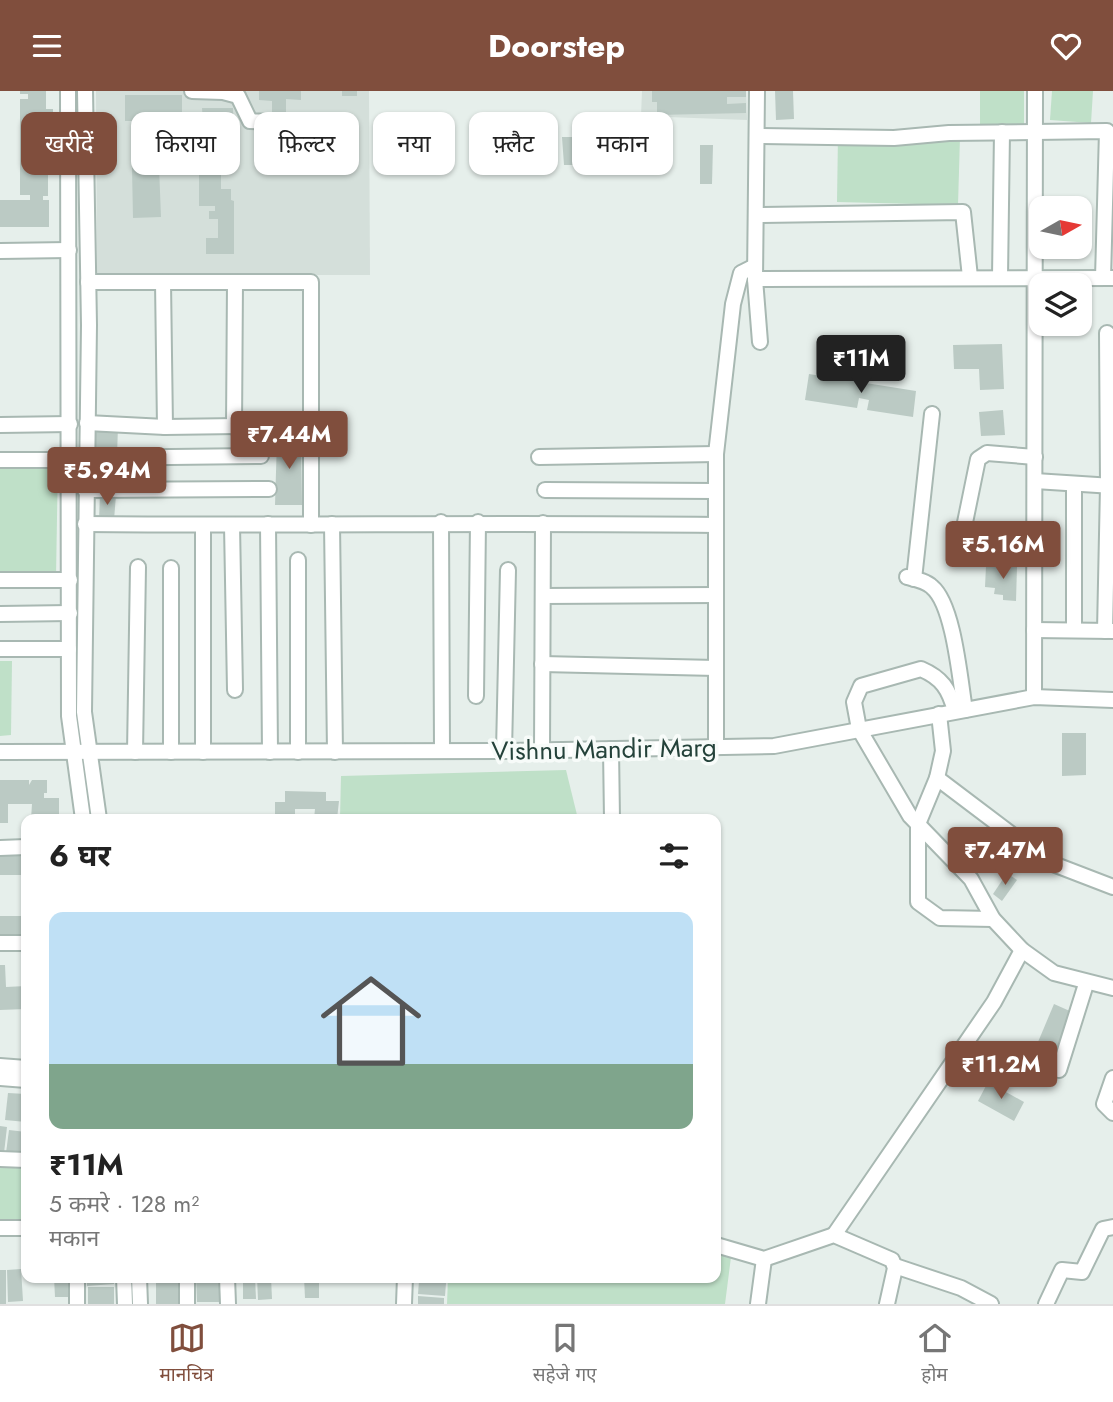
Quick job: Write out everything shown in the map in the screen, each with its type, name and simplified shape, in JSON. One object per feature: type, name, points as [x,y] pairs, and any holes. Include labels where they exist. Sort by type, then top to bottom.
[{"type":"street","points":[[68,91],[69,716],[82,814]]},
{"type":"street","points":[[85,91],[88,282],[84,712],[98,814]]},
{"type":"street","points":[[192,91],[238,94],[250,121],[254,121]]},
{"type":"street","points":[[757,91],[755,273],[760,342]]},
{"type":"street","points":[[1035,91],[1035,273]]},
{"type":"street","points":[[758,136],[894,138],[1002,132],[1107,131],[1110,140],[1108,278]]},
{"type":"street","points":[[1000,277],[1002,132]]},
{"type":"street","points":[[756,215],[963,212],[970,277]]},
{"type":"street","points":[[0,251],[69,250]]},
{"type":"street","points":[[716,747],[716,454],[733,304],[741,273],[1029,276]]},
{"type":"street","points":[[88,282],[311,282],[311,525]]},
{"type":"street","points":[[163,282],[165,427]]},
{"type":"street","points":[[234,427],[235,282]]},
{"type":"street","points":[[1034,630],[1109,631],[1111,486],[1107,333]]},
{"type":"street","points":[[1034,697],[1035,336]]},
{"type":"street","points":[[932,414],[910,578],[934,588],[941,599],[951,630],[960,710]]},
{"type":"street","points":[[87,423],[165,427],[310,425]]},
{"type":"street","points":[[0,425],[70,424]]},
{"type":"street","points":[[961,541],[978,459],[987,453],[1035,457]]},
{"type":"street","points":[[538,457],[716,454]]},
{"type":"street","points":[[86,458],[261,456]]},
{"type":"street","points":[[0,460],[70,460]]},
{"type":"street","points":[[1035,481],[1111,486]]},
{"type":"street","points":[[1074,484],[1074,630]]},
{"type":"street","points":[[85,490],[269,489]]},
{"type":"street","points":[[545,490],[716,491]]},
{"type":"street","points":[[85,524],[311,525],[478,522],[716,525]]},
{"type":"street","points":[[476,696],[478,522]]},
{"type":"street","points":[[441,523],[442,751]]},
{"type":"street","points":[[542,751],[544,523]]},
{"type":"street","points":[[268,524],[270,752]]},
{"type":"street","points":[[332,524],[335,752]]},
{"type":"street","points":[[203,525],[203,752]]},
{"type":"street","points":[[232,525],[235,690]]},
{"type":"street","points":[[298,559],[298,752]]},
{"type":"street","points":[[135,752],[138,567]]},
{"type":"street","points":[[171,568],[172,752]]},
{"type":"street","points":[[504,751],[508,570]]},
{"type":"street","points":[[0,580],[70,580]]},
{"type":"street","points":[[543,596],[716,595]]},
{"type":"street","points":[[0,614],[70,613]]},
{"type":"street","points":[[0,649],[69,649]]},
{"type":"street","points":[[542,664],[716,668]]},
{"type":"street","points":[[960,710],[950,692],[935,675],[921,669],[872,681],[856,692],[854,702],[859,729],[918,824],[971,879],[993,919],[1022,950],[1054,973],[1086,984],[1113,988]]},
{"type":"street","name":"Vishnu Mandir Marg","points":[[0,752],[542,751],[774,746],[1034,697],[1113,700]]},
{"type":"street","points":[[939,714],[943,751],[937,778],[918,824],[918,902],[940,918],[993,919]]},
{"type":"street","points":[[611,749],[612,814]]},
{"type":"street","points":[[937,778],[1048,862],[1113,887]]},
{"type":"street","points":[[0,848],[21,847]]},
{"type":"street","points":[[0,943],[21,943]]},
{"type":"street","points":[[721,1246],[764,1259],[834,1235],[995,1002],[1022,950]]},
{"type":"street","points":[[1059,1070],[1086,984]]},
{"type":"street","points":[[0,1066],[21,1068]]},
{"type":"street","points":[[0,1078],[21,1080]]},
{"type":"street","points":[[1113,1078],[1104,1104],[1113,1113]]},
{"type":"street","points":[[0,1159],[21,1160]]},
{"type":"street","points":[[1046,1304],[1062,1271],[1082,1272],[1103,1229],[1113,1227]]},
{"type":"street","points":[[0,1228],[21,1229]]},
{"type":"street","points":[[834,1235],[892,1260],[895,1266],[885,1303]]},
{"type":"street","points":[[758,1304],[764,1259]]},
{"type":"street","points":[[895,1266],[961,1288],[991,1304]]},
{"type":"street","points":[[77,1283],[77,1304]]},
{"type":"street","points":[[124,1283],[125,1304]]},
{"type":"street","points":[[139,1283],[140,1304]]},
{"type":"street","points":[[187,1283],[187,1304]]},
{"type":"street","points":[[227,1283],[228,1304]]},
{"type":"street","points":[[404,1304],[405,1283]]},
{"type":"shaded area","points":[[96,91],[369,91],[370,275],[97,275],[96,175],[117,175],[117,112],[96,112]]},
{"type":"shaded area","points":[[642,91],[746,91],[747,120],[673,117],[673,112],[641,112]]},
{"type":"green space","points":[[980,91],[1024,91],[1024,126],[980,125]]},
{"type":"green space","points":[[1052,91],[1093,91],[1091,123],[1050,120]]},
{"type":"green space","points":[[838,135],[960,137],[958,205],[837,202]]},
{"type":"green space","points":[[0,457],[58,458],[56,577],[0,576]]},
{"type":"green space","points":[[0,661],[12,661],[11,735],[0,736]]},
{"type":"green space","points":[[566,770],[577,814],[340,814],[341,776]]},
{"type":"green space","points":[[0,1163],[21,1164],[21,1228],[0,1228]]},
{"type":"green space","points":[[721,1251],[731,1257],[725,1304],[447,1304],[448,1283],[721,1283]]},
{"type":"building","points":[[20,91],[46,91],[46,109],[53,109],[53,112],[21,112],[21,175],[48,175],[48,196],[43,196],[43,200],[49,200],[49,227],[0,227],[0,200],[30,200],[30,195],[20,195],[20,99],[28,99],[28,94],[20,94]]},
{"type":"building","points":[[259,91],[301,91],[301,100],[286,99],[286,112],[272,112],[272,101],[259,100]]},
{"type":"building","points":[[342,91],[357,91],[357,96],[342,96]]},
{"type":"building","points":[[652,91],[746,91],[746,97],[727,97],[727,104],[746,103],[746,113],[673,115],[673,112],[657,112],[657,102],[652,102]]},
{"type":"building","points":[[775,91],[793,91],[794,119],[776,120]]},
{"type":"building","points":[[125,95],[182,95],[182,112],[131,112],[131,121],[125,121]]},
{"type":"building","points":[[202,108],[233,108],[233,112],[202,112]]},
{"type":"building","points":[[562,137],[572,137],[572,165],[564,165]]},
{"type":"building","points":[[700,145],[713,145],[712,184],[700,184]]},
{"type":"building","points":[[132,175],[159,175],[161,217],[133,218]]},
{"type":"building","points":[[199,175],[221,175],[221,189],[231,189],[231,200],[234,201],[234,254],[206,254],[206,238],[218,238],[218,219],[209,219],[209,211],[215,211],[215,206],[199,206]]},
{"type":"building","points":[[1002,344],[1004,389],[980,390],[979,369],[954,369],[953,345]]},
{"type":"building","points":[[809,374],[916,391],[913,417],[867,410],[869,400],[859,398],[857,408],[805,400]]},
{"type":"building","points":[[1003,410],[1005,435],[981,436],[979,412]]},
{"type":"building","points":[[96,427],[118,427],[117,455],[96,454]]},
{"type":"building","points":[[285,435],[301,435],[302,505],[275,505],[277,439],[285,439]]},
{"type":"building","points":[[94,460],[116,460],[116,487],[94,487]]},
{"type":"building","points":[[100,494],[116,495],[114,520],[99,520]]},
{"type":"building","points":[[986,566],[1017,567],[1016,601],[1003,600],[1003,595],[994,594],[995,588],[985,587]]},
{"type":"building","points":[[1062,733],[1086,733],[1086,775],[1062,776]]},
{"type":"building","points":[[0,780],[29,780],[29,785],[32,780],[47,780],[47,793],[44,793],[44,798],[59,798],[59,814],[31,814],[32,804],[8,804],[8,823],[0,823]]},
{"type":"building","points":[[285,791],[326,792],[326,801],[339,801],[338,814],[314,814],[315,809],[295,809],[295,814],[275,814],[275,802],[285,802]]},
{"type":"building","points":[[0,851],[21,851],[21,875],[0,875]]},
{"type":"building","points":[[1007,873],[1017,880],[1002,901],[993,894]]},
{"type":"building","points":[[0,916],[21,916],[21,939],[0,940]]},
{"type":"building","points":[[0,965],[5,965],[6,987],[21,986],[21,1009],[0,1010]]},
{"type":"building","points":[[1054,1004],[1072,1012],[1048,1069],[1030,1061]]},
{"type":"building","points":[[988,1082],[1024,1102],[1014,1121],[978,1101]]},
{"type":"building","points":[[8,1093],[21,1094],[21,1122],[5,1120]]},
{"type":"building","points":[[0,1126],[7,1127],[4,1153],[0,1152]]},
{"type":"building","points":[[9,1130],[21,1131],[21,1154],[6,1153]]},
{"type":"building","points":[[21,1269],[23,1301],[8,1302],[7,1270]]},
{"type":"building","points":[[0,1270],[6,1270],[6,1304],[0,1304]]},
{"type":"building","points":[[54,1283],[71,1283],[72,1297],[55,1297]]},
{"type":"building","points":[[87,1283],[114,1283],[114,1284],[87,1286]]},
{"type":"building","points":[[156,1283],[182,1283],[182,1304],[156,1304]]},
{"type":"building","points":[[196,1283],[221,1283],[221,1302],[197,1302]]},
{"type":"building","points":[[243,1283],[255,1283],[256,1299],[243,1299]]},
{"type":"building","points":[[257,1283],[271,1283],[272,1299],[258,1300]]},
{"type":"building","points":[[304,1283],[319,1283],[319,1298],[305,1298]]},
{"type":"building","points":[[419,1283],[446,1283],[445,1296],[418,1294]]},
{"type":"building","points":[[88,1287],[114,1287],[114,1304],[88,1304]]},
{"type":"building","points":[[418,1296],[444,1298],[444,1304],[418,1304]]}]
